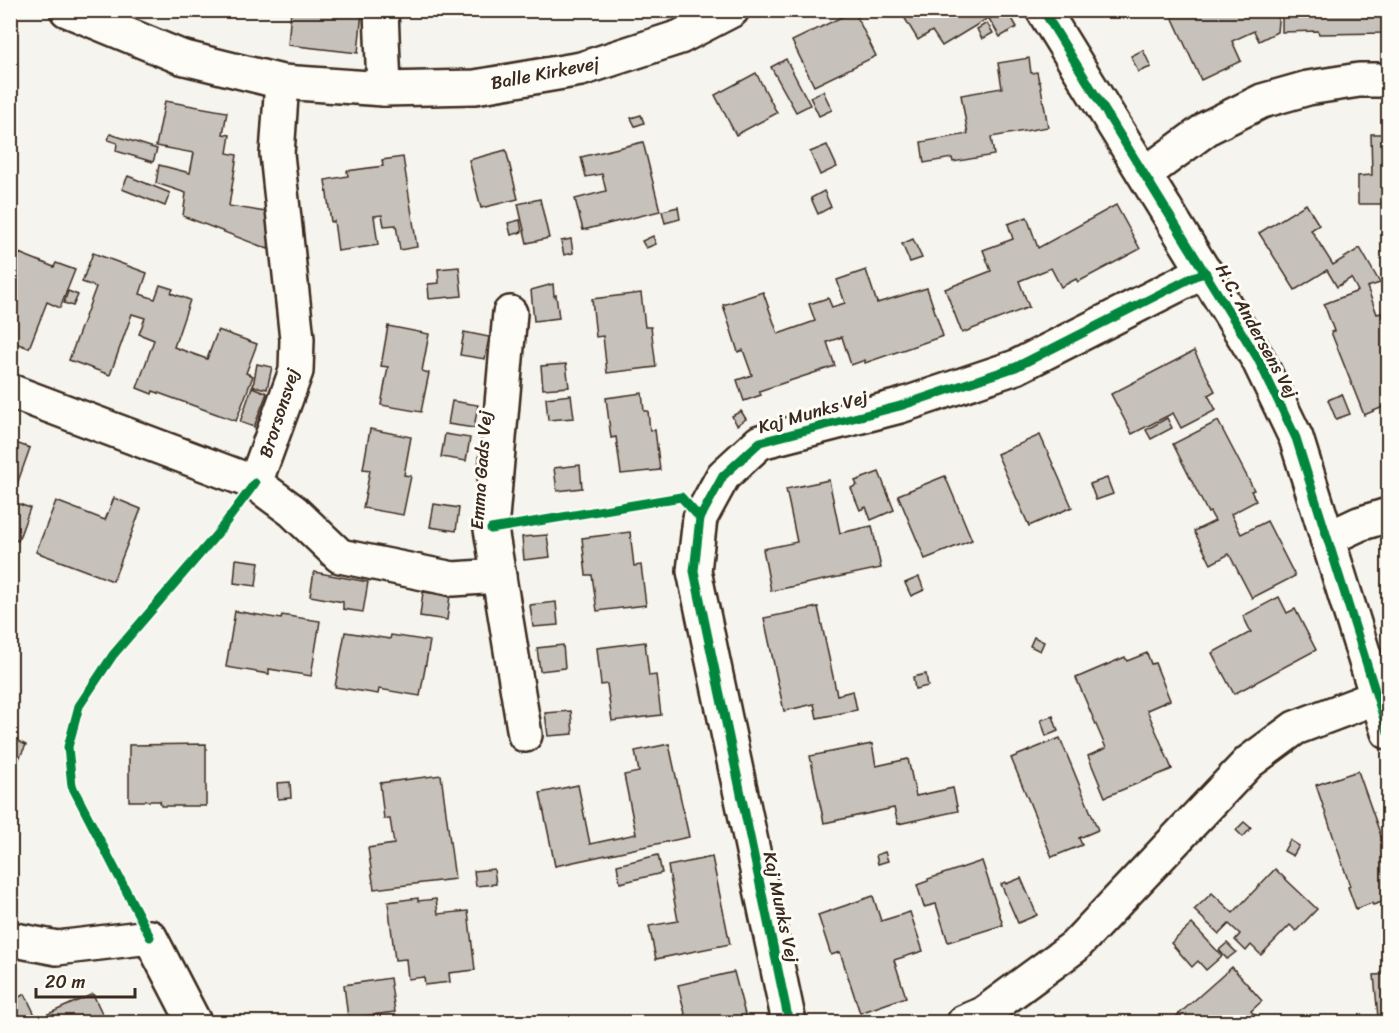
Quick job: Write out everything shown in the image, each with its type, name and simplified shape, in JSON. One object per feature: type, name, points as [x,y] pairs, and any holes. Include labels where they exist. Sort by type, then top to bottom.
[{"type":"street","name":"Balle Kirkevej","points":[[67,10],[181,57],[282,82],[384,89],[475,87],[581,69],[680,37],[732,10]]},
{"type":"street","points":[[381,10],[384,89]]},
{"type":"street","name":"H.C. Andersens Vej","points":[[1043,10],[1258,359],[1296,438],[1389,732]]},
{"type":"street","points":[[1145,174],[1209,127],[1262,100],[1308,88],[1359,80],[1389,80]]},
{"type":"street","name":"Brorsonsvej","points":[[10,391],[255,483],[296,371],[297,339],[277,154],[282,82]]},
{"type":"street","name":"Kaj Munks Vej","points":[[789,1023],[694,572],[700,518],[723,476],[760,442],[900,406],[1016,367],[1195,276],[1206,273]]},
{"type":"street","name":"Emma Gads Vej","points":[[510,313],[490,528],[525,735]]},
{"type":"street","points":[[255,483],[293,511],[340,556],[453,579],[499,576]]},
{"type":"street","points":[[1327,539],[1359,524],[1389,515]]},
{"type":"street","points":[[964,1023],[982,1014],[1074,947],[1249,762],[1295,728],[1377,697]]},
{"type":"street","points":[[10,939],[57,948],[150,937],[195,1023]]},
{"type":"building","points":[[291,10],[362,11],[358,53],[288,45]]},
{"type":"building","points":[[914,10],[986,10],[990,17],[942,46],[932,31],[918,40],[904,17]]},
{"type":"building","points":[[1007,10],[1017,27],[1000,37],[989,19]]},
{"type":"building","points":[[1169,10],[1279,10],[1277,32],[1259,41],[1254,31],[1232,41],[1241,61],[1201,80]]},
{"type":"building","points":[[1282,10],[1388,10],[1388,33],[1282,32]]},
{"type":"building","points":[[854,11],[876,56],[814,86],[792,41]]},
{"type":"building","points":[[987,23],[993,33],[982,39],[977,29]]},
{"type":"building","points":[[1143,50],[1151,67],[1138,72],[1131,56]]},
{"type":"building","points":[[1029,58],[1031,73],[1037,72],[1040,82],[1048,127],[991,137],[994,155],[953,162],[952,158],[924,163],[921,142],[968,134],[961,95],[1002,88],[998,63]]},
{"type":"building","points":[[786,59],[810,105],[796,112],[771,67]]},
{"type":"building","points":[[756,73],[777,113],[736,135],[715,95]]},
{"type":"building","points":[[823,91],[832,110],[819,116],[810,97]]},
{"type":"building","points":[[165,101],[227,112],[223,134],[230,135],[227,153],[237,155],[229,206],[272,213],[273,223],[268,249],[183,216],[186,193],[156,183],[159,165],[190,173],[194,153],[156,146]]},
{"type":"building","points":[[641,115],[644,123],[635,126],[631,118]]},
{"type":"building","points":[[110,134],[157,149],[153,162],[116,151],[117,143],[108,140]]},
{"type":"building","points":[[1371,134],[1388,134],[1388,204],[1358,204],[1358,176],[1372,175]]},
{"type":"building","points":[[643,142],[660,211],[583,230],[575,199],[606,191],[602,174],[586,177],[581,157]]},
{"type":"building","points":[[827,145],[837,167],[820,175],[810,152]]},
{"type":"building","points":[[506,150],[518,199],[481,208],[469,160]]},
{"type":"building","points":[[403,157],[417,247],[400,250],[396,225],[384,226],[382,215],[374,216],[378,245],[338,251],[325,180],[348,176],[347,171],[383,166],[382,160]]},
{"type":"building","points":[[128,176],[170,193],[165,206],[122,189]]},
{"type":"building","points":[[824,191],[831,207],[818,214],[811,198]]},
{"type":"building","points":[[540,199],[549,238],[527,243],[518,204]]},
{"type":"building","points":[[1306,204],[1319,225],[1311,230],[1333,265],[1360,248],[1380,283],[1367,287],[1377,314],[1381,313],[1388,332],[1388,405],[1364,415],[1331,332],[1334,331],[1324,304],[1358,291],[1351,278],[1337,287],[1327,270],[1295,290],[1259,233]]},
{"type":"building","points":[[1116,205],[1140,249],[1078,282],[1076,279],[1061,287],[1051,268],[1019,281],[1029,307],[962,333],[945,289],[991,271],[983,250],[1013,239],[1008,224],[1027,217],[1038,248]]},
{"type":"building","points":[[678,207],[680,219],[665,223],[662,211]]},
{"type":"building","points":[[520,220],[522,232],[511,235],[508,223]]},
{"type":"building","points":[[653,236],[656,244],[646,248],[642,241]]},
{"type":"building","points":[[571,239],[573,253],[564,255],[561,241]]},
{"type":"building","points":[[913,239],[922,258],[910,262],[902,244]]},
{"type":"building","points":[[19,253],[54,267],[56,263],[75,270],[60,308],[47,302],[29,348],[10,341],[10,277]]},
{"type":"building","points":[[93,253],[147,273],[140,294],[155,299],[160,285],[173,289],[171,293],[190,300],[174,347],[207,359],[218,330],[257,344],[246,373],[253,376],[236,421],[153,391],[152,394],[137,388],[154,340],[139,334],[145,318],[132,314],[110,375],[69,360],[96,287],[82,282]]},
{"type":"building","points":[[459,267],[462,296],[429,299],[428,284],[439,283],[438,269]]},
{"type":"building","points":[[866,270],[877,303],[927,288],[943,336],[865,363],[865,360],[851,365],[842,337],[827,342],[835,366],[759,391],[761,395],[744,401],[737,380],[752,375],[743,350],[738,352],[723,305],[763,292],[778,334],[815,321],[809,304],[828,298],[832,307],[845,303],[837,280]]},
{"type":"building","points":[[553,284],[559,318],[534,321],[531,290]]},
{"type":"building","points":[[68,291],[78,295],[73,306],[64,303]]},
{"type":"building","points":[[641,293],[645,327],[651,327],[656,367],[607,373],[603,336],[596,337],[592,299]]},
{"type":"building","points":[[388,326],[429,334],[422,371],[429,373],[421,412],[381,405],[388,367],[381,366]]},
{"type":"building","points":[[464,332],[489,337],[485,359],[460,355]]},
{"type":"building","points":[[1194,351],[1215,391],[1208,395],[1216,410],[1181,428],[1173,413],[1132,434],[1111,394]]},
{"type":"building","points":[[257,364],[272,367],[267,389],[253,386]]},
{"type":"building","points":[[566,364],[569,387],[543,389],[541,366]]},
{"type":"building","points":[[252,387],[267,393],[254,427],[240,422]]},
{"type":"building","points":[[642,393],[644,411],[648,411],[650,431],[655,430],[660,470],[621,474],[616,437],[611,438],[606,398]]},
{"type":"building","points":[[1342,394],[1350,414],[1336,419],[1328,400]]},
{"type":"building","points":[[571,395],[574,418],[548,420],[546,398]]},
{"type":"building","points":[[452,401],[478,405],[474,428],[448,424]]},
{"type":"building","points":[[741,411],[746,419],[737,425],[732,416]]},
{"type":"building","points":[[1167,418],[1172,428],[1151,439],[1146,430]]},
{"type":"building","points":[[1218,421],[1254,490],[1251,491],[1256,501],[1231,514],[1241,534],[1267,521],[1295,576],[1252,598],[1229,554],[1211,564],[1194,531],[1215,521],[1210,512],[1208,513],[1173,444]]},
{"type":"building","points":[[370,429],[411,437],[404,475],[411,476],[403,515],[363,508],[370,470],[363,469]]},
{"type":"building","points":[[445,434],[470,438],[466,461],[441,457]]},
{"type":"building","points":[[1040,435],[1072,507],[1029,526],[997,454]]},
{"type":"building","points":[[10,441],[30,448],[11,501],[30,508],[18,541],[10,538]]},
{"type":"building","points":[[580,465],[582,488],[557,491],[554,468]]},
{"type":"building","points":[[879,472],[894,510],[871,520],[866,507],[860,510],[851,488],[857,485],[855,481]]},
{"type":"building","points":[[945,476],[972,540],[925,559],[898,495]]},
{"type":"building","points":[[1107,478],[1113,494],[1096,500],[1090,484]]},
{"type":"building","points":[[829,480],[840,533],[872,526],[881,568],[771,591],[763,549],[797,542],[786,489]]},
{"type":"building","points":[[114,498],[141,509],[113,581],[36,552],[56,501],[105,520]]},
{"type":"building","points":[[434,504],[459,508],[456,531],[430,527]]},
{"type":"building","points":[[630,532],[634,566],[641,565],[646,605],[597,611],[592,575],[586,575],[582,538]]},
{"type":"building","points":[[547,535],[550,557],[524,560],[522,537]]},
{"type":"building","points":[[236,559],[259,562],[256,586],[234,583]]},
{"type":"building","points":[[314,572],[368,582],[363,612],[343,609],[343,602],[310,596]]},
{"type":"building","points":[[919,577],[924,590],[911,596],[905,583]]},
{"type":"building","points":[[423,592],[450,595],[447,620],[420,616]]},
{"type":"building","points":[[1279,597],[1287,613],[1295,609],[1316,650],[1234,694],[1212,653],[1251,632],[1243,616]]},
{"type":"building","points":[[556,602],[558,625],[533,627],[530,605]]},
{"type":"building","points":[[818,607],[837,695],[853,691],[857,710],[817,718],[814,704],[784,711],[764,618]]},
{"type":"building","points":[[235,611],[281,619],[282,615],[320,621],[311,676],[269,669],[269,674],[226,667]]},
{"type":"building","points":[[345,632],[390,639],[391,635],[430,641],[420,696],[379,689],[378,694],[335,687]]},
{"type":"building","points":[[1034,637],[1044,642],[1040,651],[1030,646]]},
{"type":"building","points":[[645,642],[649,676],[656,675],[661,715],[612,721],[607,684],[601,685],[597,648]]},
{"type":"building","points":[[563,645],[565,668],[540,671],[537,648]]},
{"type":"building","points":[[1147,653],[1151,664],[1155,663],[1170,700],[1147,710],[1172,769],[1105,797],[1088,756],[1106,748],[1076,678],[1125,657],[1127,661]]},
{"type":"building","points":[[926,674],[928,686],[915,689],[913,677]]},
{"type":"building","points":[[571,711],[573,734],[548,736],[545,713]]},
{"type":"building","points":[[1053,716],[1058,731],[1046,736],[1041,720]]},
{"type":"building","points":[[10,737],[26,745],[10,776]]},
{"type":"building","points":[[1060,738],[1098,830],[1079,838],[1082,845],[1052,857],[1011,758]]},
{"type":"building","points":[[206,744],[206,806],[161,806],[160,801],[129,801],[129,745]]},
{"type":"building","points":[[669,744],[689,837],[555,866],[540,793],[578,785],[590,844],[636,834],[624,775],[639,772],[635,751]]},
{"type":"building","points":[[872,744],[876,766],[908,759],[916,796],[953,788],[958,811],[898,824],[894,808],[824,823],[810,756]]},
{"type":"building","points":[[1358,771],[1388,856],[1388,900],[1356,909],[1316,785]]},
{"type":"building","points":[[441,775],[455,879],[374,889],[368,848],[394,844],[390,819],[384,819],[380,783]]},
{"type":"building","points":[[290,782],[291,798],[278,799],[277,783]]},
{"type":"building","points":[[1244,822],[1251,828],[1243,837],[1236,830]]},
{"type":"building","points":[[1290,840],[1299,846],[1293,856],[1284,851]]},
{"type":"building","points":[[885,852],[888,861],[878,864],[876,855]]},
{"type":"building","points":[[658,855],[662,873],[620,883],[617,865]]},
{"type":"building","points":[[712,857],[730,944],[656,959],[649,926],[678,921],[668,866]]},
{"type":"building","points":[[982,861],[1003,925],[948,942],[936,904],[924,907],[917,885],[928,879]]},
{"type":"building","points":[[494,869],[496,884],[476,886],[474,871]]},
{"type":"building","points":[[1275,869],[1317,909],[1296,931],[1290,925],[1261,955],[1251,945],[1246,951],[1235,940],[1240,934],[1229,924],[1219,934],[1194,910],[1212,893],[1233,913]]},
{"type":"building","points":[[1021,878],[1037,915],[1018,923],[1001,884]]},
{"type":"building","points":[[873,896],[881,921],[910,912],[923,951],[894,960],[906,997],[860,1013],[840,952],[831,955],[818,915]]},
{"type":"building","points":[[418,898],[418,901],[436,899],[438,914],[468,911],[475,970],[449,973],[450,982],[425,985],[424,977],[408,979],[406,959],[395,960],[388,902]]},
{"type":"building","points":[[1192,924],[1222,956],[1206,970],[1198,961],[1192,967],[1171,943]]},
{"type":"building","points":[[1227,943],[1236,952],[1227,959],[1219,950]]},
{"type":"building","points":[[1232,967],[1262,1001],[1251,1011],[1261,1022],[1171,1021]]},
{"type":"building","points":[[734,972],[747,1022],[687,1022],[678,985]]},
{"type":"building","points":[[1388,974],[1388,1022],[1360,1022],[1360,1018],[1378,1017],[1374,975]]},
{"type":"building","points":[[390,978],[395,1012],[348,1018],[344,985]]},
{"type":"building","points":[[25,994],[37,1019],[93,994],[106,1022],[10,1022],[10,1013],[17,1010],[13,1000]]},
{"type":"cycle path","points":[[1043,10],[1258,359],[1296,438],[1388,732]]},
{"type":"cycle path","points":[[789,1022],[694,571],[700,518],[723,476],[760,442],[900,406],[1016,367],[1195,276],[1206,273]]},
{"type":"cycle path","points":[[150,937],[72,786],[68,747],[79,706],[113,655],[217,534],[255,483]]},
{"type":"cycle path","points":[[491,529],[681,497],[700,518]]}]
